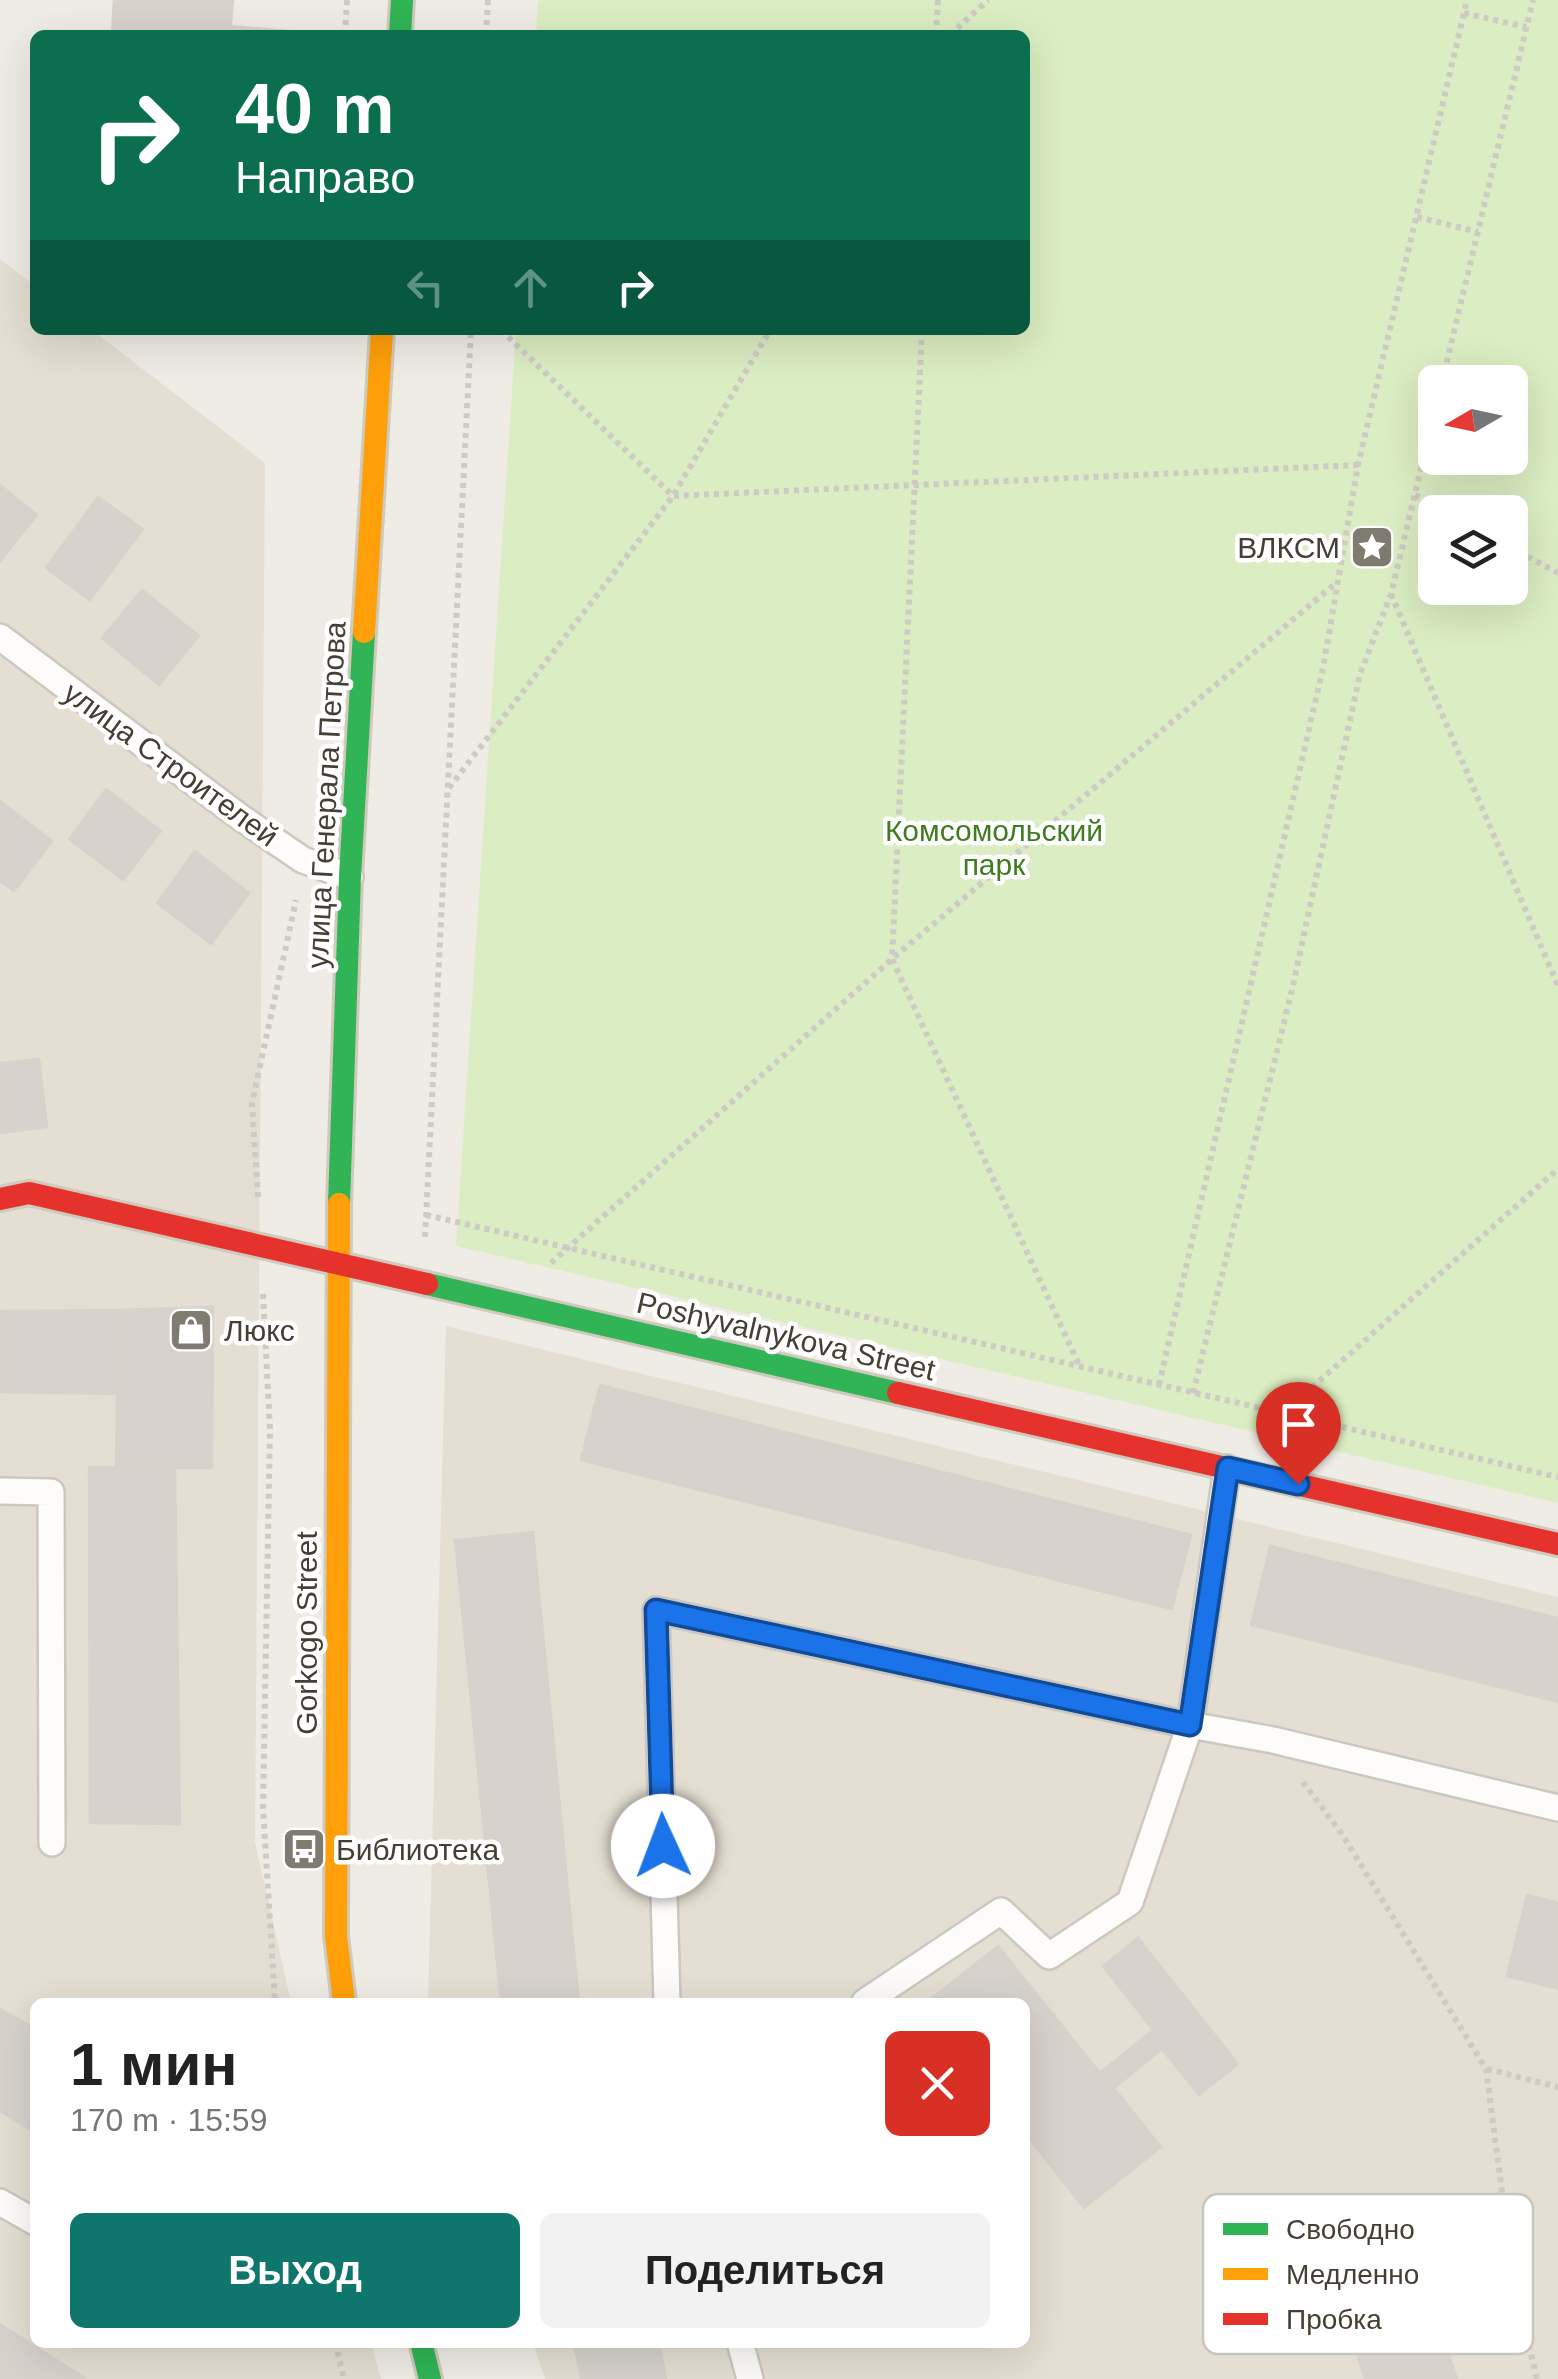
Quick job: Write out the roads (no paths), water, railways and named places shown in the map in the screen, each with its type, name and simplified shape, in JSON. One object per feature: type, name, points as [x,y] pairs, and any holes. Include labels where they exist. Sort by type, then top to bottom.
[{"type":"main road","points":[[400,30],[402,0]]},
{"type":"main road","name":"улица Генерала Петрова","points":[[337,1264],[350,877],[382,335]]},
{"type":"main road","name":"Poshyvalnykova Street","points":[[0,1199],[29,1193],[1558,1544]]},
{"type":"main road","name":"Gorkogo Street","points":[[337,1264],[336,1936],[344,1998]]},
{"type":"main road","points":[[422,2348],[430,2379]]},
{"type":"lane","name":"улица Строителей","points":[[0,637],[240,817],[303,860],[350,877]]},
{"type":"lane","points":[[871,1998],[1001,1912],[1049,1956],[1130,1902],[1190,1725],[1228,1468]]},
{"type":"lane","points":[[0,1491],[51,1492],[52,1843]]},
{"type":"lane","points":[[667,1998],[656,1610],[1273,1740],[1558,1808]]},
{"type":"lane","points":[[0,2202],[30,2219]]},
{"type":"lane","points":[[742,2348],[750,2379]]},
{"type":"place","name":"ВЛКСМ","points":[[1372,547]]},
{"type":"place","name":"Люкс","points":[[191,1330]]},
{"type":"place","name":"Библиотека","points":[[304,1849]]},
{"type":"park label","name":"Комсомольский парк","points":[[994,847]]}]
